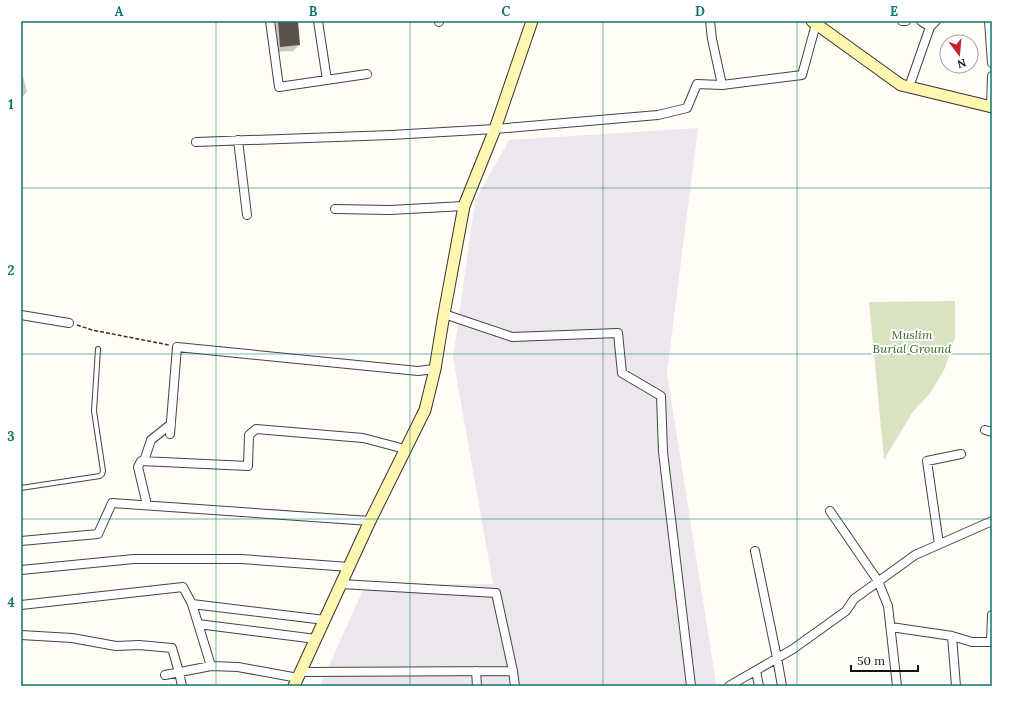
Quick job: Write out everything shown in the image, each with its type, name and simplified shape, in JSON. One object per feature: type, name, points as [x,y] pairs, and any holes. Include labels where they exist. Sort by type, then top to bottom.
[{"type":"main road","points":[[298,678],[370,522],[425,410],[435,369],[464,206],[495,130],[532,21]]},
{"type":"main road","points":[[814,22],[901,85],[991,107]]},
{"type":"street","points":[[270,21],[279,87],[367,74]]},
{"type":"street","points":[[318,21],[327,80]]},
{"type":"street","points":[[710,21],[712,39],[722,85]]},
{"type":"street","points":[[909,87],[933,24],[921,21]]},
{"type":"street","points":[[989,21],[992,63]]},
{"type":"street","points":[[196,142],[495,130],[658,115],[687,108],[697,84],[722,85],[802,75],[814,22]]},
{"type":"street","points":[[991,107],[992,76]]},
{"type":"street","points":[[238,140],[247,215]]},
{"type":"street","points":[[335,209],[390,210],[464,206]]},
{"type":"street","points":[[444,314],[512,338],[618,334],[622,373],[661,396],[663,452],[691,686]]},
{"type":"street","points":[[21,315],[69,323]]},
{"type":"street","points":[[170,434],[177,347],[418,370],[435,369]]},
{"type":"street","points":[[144,461],[151,440],[171,424]]},
{"type":"street","points":[[147,505],[138,467],[141,461],[248,466],[249,436],[256,429],[362,438],[405,449]]},
{"type":"street","points":[[939,544],[927,461],[961,454]]},
{"type":"street","points":[[21,541],[98,534],[112,502],[370,522]]},
{"type":"street","points":[[830,512],[878,581],[888,606],[897,686]]},
{"type":"street","points":[[729,686],[793,649],[846,611],[854,599],[915,555],[992,521]]},
{"type":"street","points":[[754,551],[782,686]]},
{"type":"street","points":[[21,570],[134,559],[241,559],[349,567]]},
{"type":"street","points":[[341,584],[496,593],[515,686]]},
{"type":"street","points":[[21,605],[183,587],[192,604],[211,666]]},
{"type":"street","points":[[192,604],[324,620]]},
{"type":"street","points":[[891,627],[952,636],[972,642],[991,642],[992,615]]},
{"type":"street","points":[[198,624],[316,639]]},
{"type":"street","points":[[21,635],[72,638],[116,646],[139,645],[172,648],[182,686]]},
{"type":"street","points":[[952,636],[956,686]]},
{"type":"street","points":[[165,675],[211,666],[238,667],[298,678],[476,671],[513,671]]},
{"type":"street","points":[[476,671],[477,686]]},
{"type":"street","points":[[756,671],[759,686]]},
{"type":"lane","points":[[21,488],[100,476],[103,473],[94,411],[98,349]]},
{"type":"path","points":[[69,323],[92,330],[177,347]]},
{"type":"shaded area","points":[[698,128],[667,373],[716,683],[711,686],[320,686],[365,585],[493,584],[453,358],[475,201],[509,140]]},
{"type":"green space","name":"Muslim Burial Ground","points":[[955,301],[955,338],[945,368],[931,392],[912,413],[884,460],[869,302]]},
{"type":"building","points":[[278,21],[298,21],[300,45],[280,47]]}]
